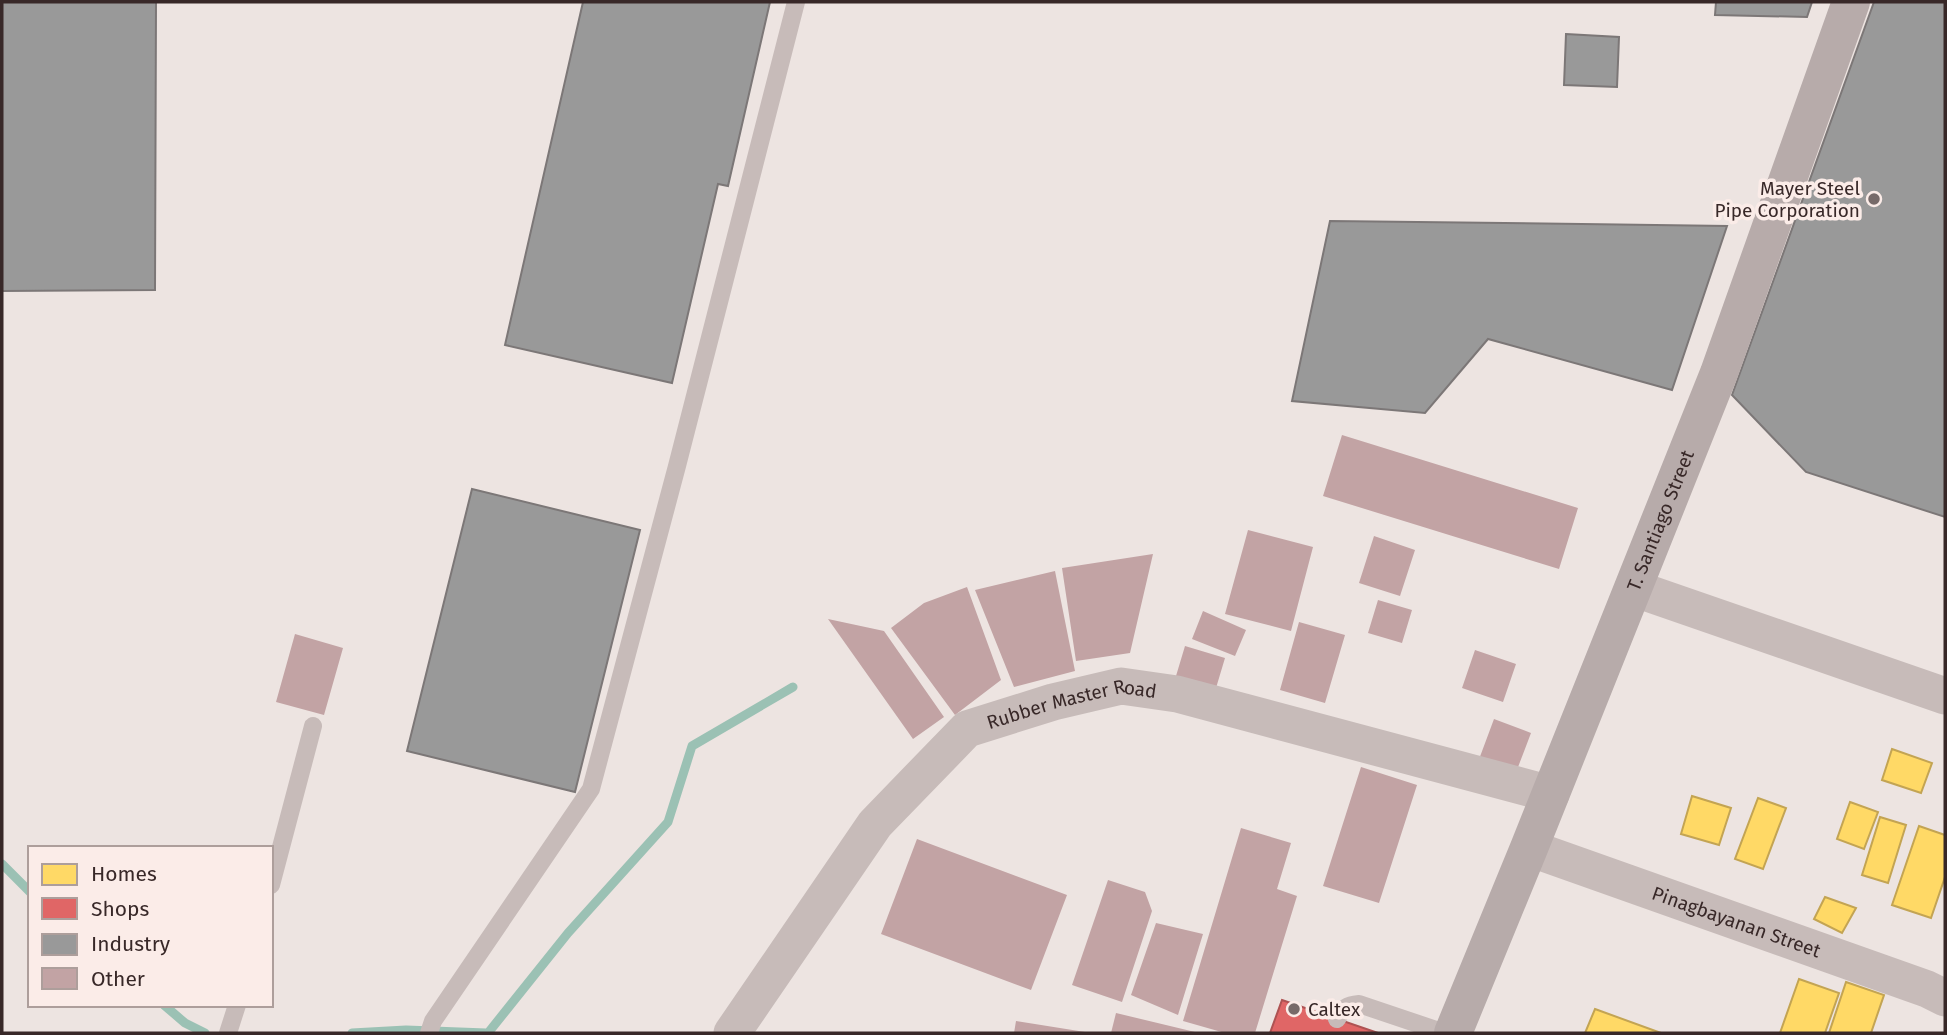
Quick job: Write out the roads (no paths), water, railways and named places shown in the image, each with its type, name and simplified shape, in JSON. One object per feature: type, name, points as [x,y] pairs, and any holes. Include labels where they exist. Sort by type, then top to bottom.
[{"type":"main road","name":"T. Santiago Street","points":[[1453,1033],[1720,373],[1851,2]]},
{"type":"street","points":[[1633,588],[1945,696]]},
{"type":"street","name":"Rubber Master Road","points":[[732,1033],[875,824],[930,767],[967,729],[1053,702],[1121,686],[1177,694],[1551,794]]},
{"type":"street","name":"Pinagbayanan Street","points":[[1529,848],[1927,989],[1945,998]]},
{"type":"lane","points":[[431,1027],[591,789],[796,2]]},
{"type":"lane","points":[[273,877],[313,726]]},
{"type":"lane","points":[[1337,1019],[1342,1009],[1359,1004],[1445,1033]]},
{"type":"lane","points":[[229,1033],[236,1007]]},
{"type":"waterway","points":[[488,1033],[568,933],[668,822],[692,746],[793,687]]},
{"type":"waterway","points":[[2,864],[28,890]]},
{"type":"waterway","points":[[166,1007],[185,1023],[205,1033]]},
{"type":"waterway","points":[[352,1033],[406,1030],[486,1033]]},
{"type":"place","name":"Mayer Steel Pipe Corporation","points":[[1874,199]]},
{"type":"place","name":"Caltex","points":[[1294,1009]]}]
